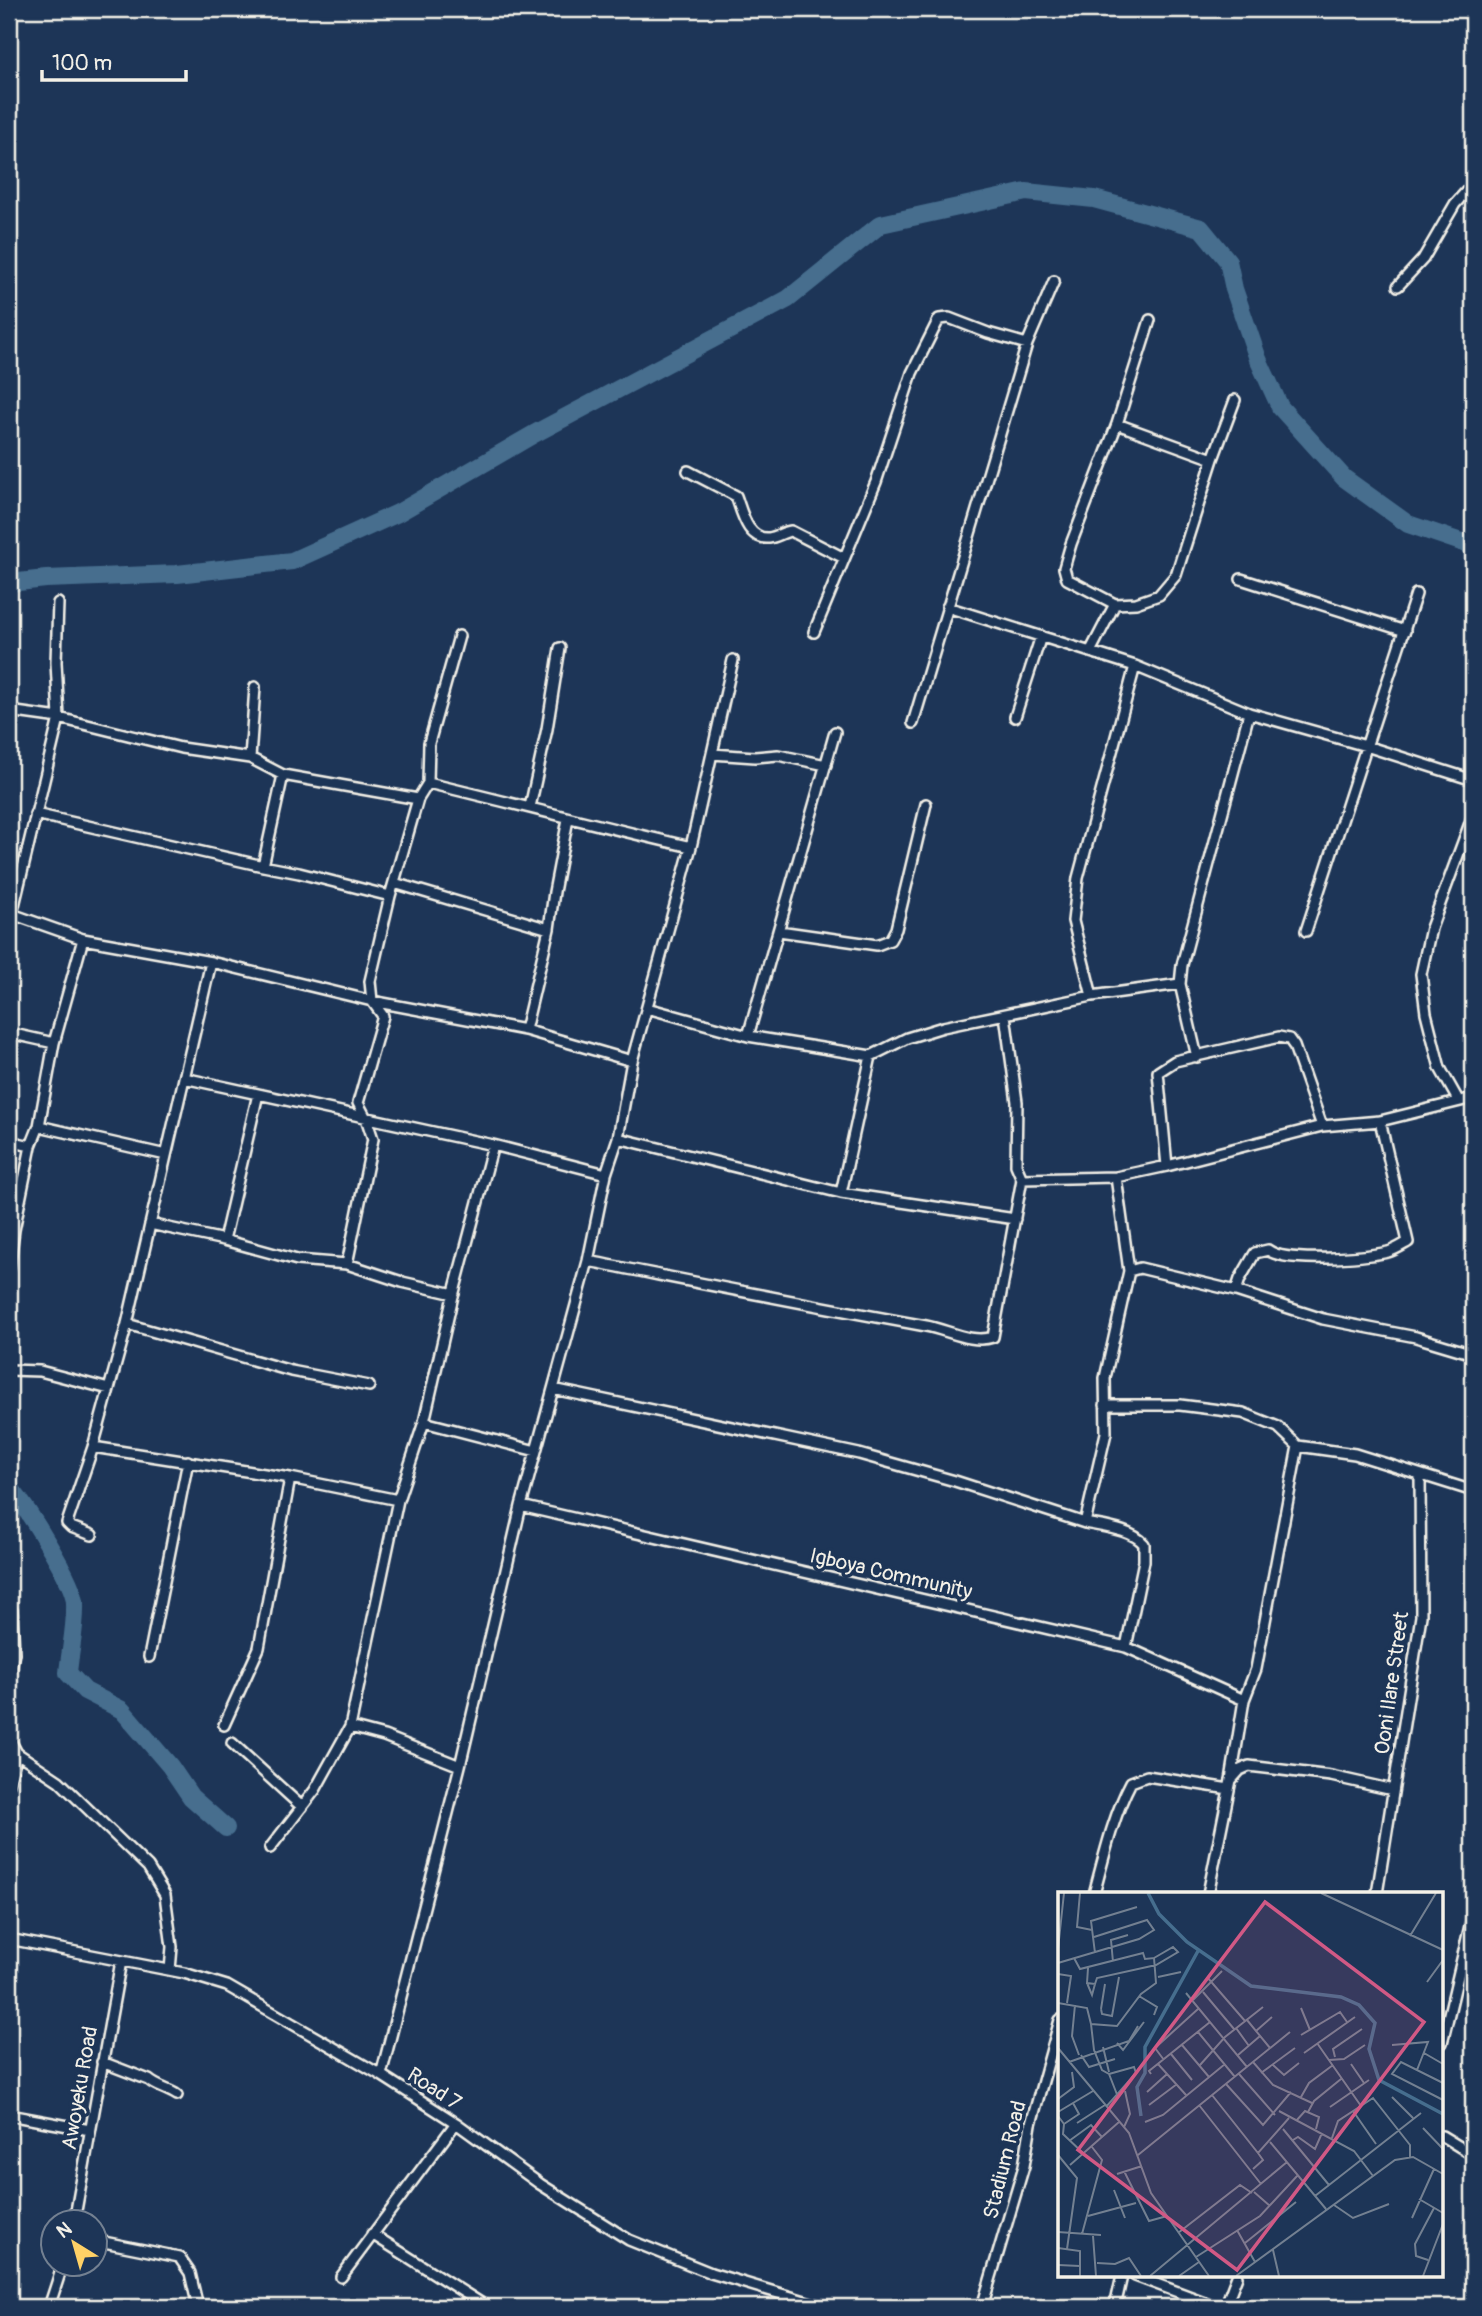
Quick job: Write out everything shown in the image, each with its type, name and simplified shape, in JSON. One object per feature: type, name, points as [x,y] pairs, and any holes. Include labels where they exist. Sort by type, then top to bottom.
[{"type":"street","points":[[1398,286],[1423,259],[1455,204],[1473,184]]},
{"type":"street","points":[[913,723],[1027,344],[1055,281]]},
{"type":"street","points":[[814,632],[876,482],[912,373],[939,319],[949,318],[1027,344]]},
{"type":"street","points":[[1150,320],[1117,424],[1071,544],[1064,568],[1067,579],[1115,604],[1136,603],[1159,595],[1176,575],[1235,400]]},
{"type":"street","points":[[1117,424],[1213,459]]},
{"type":"street","points":[[688,471],[736,496],[747,528],[762,537],[772,538],[791,531],[844,558]]},
{"type":"street","points":[[1241,579],[1405,631]]},
{"type":"street","points":[[1306,931],[1416,594]]},
{"type":"street","points":[[58,603],[56,662],[59,719],[10,914],[83,939],[211,962],[372,1001],[525,1030],[632,1061]]},
{"type":"street","points":[[1090,652],[1115,604]]},
{"type":"street","points":[[947,607],[1135,666],[1249,713],[1473,780]]},
{"type":"street","points":[[347,1264],[373,1139],[358,1103],[383,1016],[372,1001],[370,981],[390,896],[418,799],[428,783],[429,743],[459,636]]},
{"type":"street","points":[[1015,717],[1041,636]]},
{"type":"street","points":[[530,807],[547,729],[560,648]]},
{"type":"street","points":[[381,2075],[460,1766],[521,1506],[588,1261],[606,1174],[618,1138],[632,1061],[691,847],[733,660]]},
{"type":"street","points":[[1092,996],[1073,921],[1078,878],[1135,666]]},
{"type":"street","points":[[250,758],[255,687]]},
{"type":"street","points":[[9,711],[59,719],[181,748],[250,758],[282,775],[418,799]]},
{"type":"street","points":[[1197,1057],[1180,984],[1182,965],[1249,713]]},
{"type":"street","points":[[748,1036],[835,732]]},
{"type":"street","points":[[712,754],[755,757],[778,755],[826,765]]},
{"type":"street","points":[[263,866],[282,775]]},
{"type":"street","points":[[428,783],[691,847]]},
{"type":"street","points":[[779,931],[877,945],[890,940],[896,929],[926,804]]},
{"type":"street","points":[[35,814],[390,896]]},
{"type":"street","points":[[1458,1100],[1440,1068],[1426,1013],[1421,974],[1431,928],[1473,815]]},
{"type":"street","points":[[525,1030],[549,929],[568,819]]},
{"type":"street","points":[[1462,847],[1473,850]]},
{"type":"street","points":[[394,883],[549,929]]},
{"type":"street","points":[[9,1269],[14,1230],[31,1146],[40,1126],[54,1043],[83,939]]},
{"type":"street","points":[[92,1535],[67,1523],[93,1447],[127,1324],[211,962]]},
{"type":"street","points":[[647,1008],[748,1036],[871,1056],[907,1038],[931,1031],[1092,996],[1180,984]]},
{"type":"street","points":[[588,1261],[930,1326],[983,1341],[993,1337],[1022,1179],[1016,1165],[1017,1102],[1005,1015]]},
{"type":"street","points":[[9,1033],[54,1043]]},
{"type":"street","points":[[1167,1166],[1158,1072],[1175,1061],[1279,1037],[1289,1040],[1294,1046],[1322,1126]]},
{"type":"street","points":[[841,1194],[871,1056]]},
{"type":"street","points":[[184,1078],[493,1145],[606,1174]]},
{"type":"street","points":[[224,1240],[258,1094]]},
{"type":"street","points":[[1022,1179],[1116,1177],[1322,1126],[1380,1121],[1473,1098]]},
{"type":"street","points":[[1236,1292],[1255,1253],[1268,1250],[1271,1254],[1294,1259],[1347,1257],[1387,1252],[1408,1242],[1380,1121]]},
{"type":"street","points":[[40,1126],[166,1155]]},
{"type":"street","points":[[618,1138],[841,1194],[1015,1219]]},
{"type":"street","points":[[9,1141],[31,1146]]},
{"type":"street","points":[[271,1848],[315,1790],[350,1727],[398,1500],[424,1422],[493,1145]]},
{"type":"street","points":[[1085,1523],[1106,1433],[1105,1378],[1129,1271],[1116,1177]]},
{"type":"street","points":[[150,1224],[297,1260],[347,1264],[402,1282],[454,1294]]},
{"type":"street","points":[[1129,1271],[1140,1268],[1236,1292],[1323,1319],[1416,1337],[1473,1354]]},
{"type":"street","points":[[127,1324],[291,1371],[369,1386]]},
{"type":"street","points":[[9,1370],[40,1371],[109,1389]]},
{"type":"street","points":[[553,1389],[859,1454],[1140,1539],[1144,1544],[1144,1561],[1126,1647]]},
{"type":"street","points":[[1105,1405],[1180,1405],[1243,1413],[1278,1427],[1298,1446],[1355,1454],[1473,1492]]},
{"type":"street","points":[[424,1422],[536,1451]]},
{"type":"street","points":[[1208,1892],[1244,1700],[1256,1669],[1298,1446]]},
{"type":"street","points":[[93,1447],[290,1478],[398,1500]]},
{"type":"street","points":[[149,1657],[188,1461]]},
{"type":"street","name":"Ooni Ilare Street","points":[[1377,1892],[1421,1616],[1420,1475]]},
{"type":"street","points":[[224,1725],[259,1648],[290,1478]]},
{"type":"street","name":"Igboya Community","points":[[521,1506],[1126,1647],[1244,1700]]},
{"type":"street","points":[[9,1605],[12,1611],[14,1653],[9,1679]]},
{"type":"street","points":[[350,1727],[384,1736],[460,1766]]},
{"type":"street","points":[[9,1738],[17,1753],[59,1781],[148,1867],[165,1895],[172,1947],[170,1970]]},
{"type":"street","points":[[232,1744],[302,1807]]},
{"type":"street","points":[[9,1784],[17,1753]]},
{"type":"street","points":[[1230,1785],[1240,1770],[1249,1766],[1331,1776],[1393,1790]]},
{"type":"street","points":[[1095,1892],[1124,1796],[1132,1782],[1147,1776],[1230,1785]]},
{"type":"street","points":[[1444,2035],[1473,1913]]},
{"type":"street","name":"Road 7","points":[[9,1939],[170,1970],[227,1986],[381,2075],[456,2123],[540,2184],[629,2240],[711,2273],[823,2307]]},
{"type":"street","name":"Awoyeku Road","points":[[76,2208],[121,1961]]},
{"type":"street","name":"Stadium Road","points":[[982,2307],[1024,2166],[1031,2123],[1058,2027]]},
{"type":"street","points":[[102,2062],[149,2080],[177,2095]]},
{"type":"street","points":[[9,2115],[90,2130]]},
{"type":"street","points":[[341,2277],[456,2123]]},
{"type":"street","points":[[1444,2137],[1473,2155]]},
{"type":"street","points":[[372,2234],[487,2307]]},
{"type":"street","points":[[108,2243],[179,2257],[190,2273],[198,2307]]},
{"type":"street","points":[[49,2307],[58,2278]]},
{"type":"street","points":[[1115,2307],[1122,2278]]},
{"type":"street","points":[[1140,2278],[1218,2307]]},
{"type":"street","points":[[1225,2307],[1236,2278]]},
{"type":"waterway","points":[[9,583],[177,574],[292,561],[398,513],[534,434],[788,299],[881,224],[1026,192],[1094,199],[1201,228],[1228,261],[1234,289],[1258,359],[1280,407],[1344,478],[1408,524],[1473,546]]},
{"type":"waterway","points":[[9,1487],[48,1544],[73,1593],[75,1621],[68,1673],[85,1691],[122,1710],[170,1766],[191,1797],[226,1828]]}]
